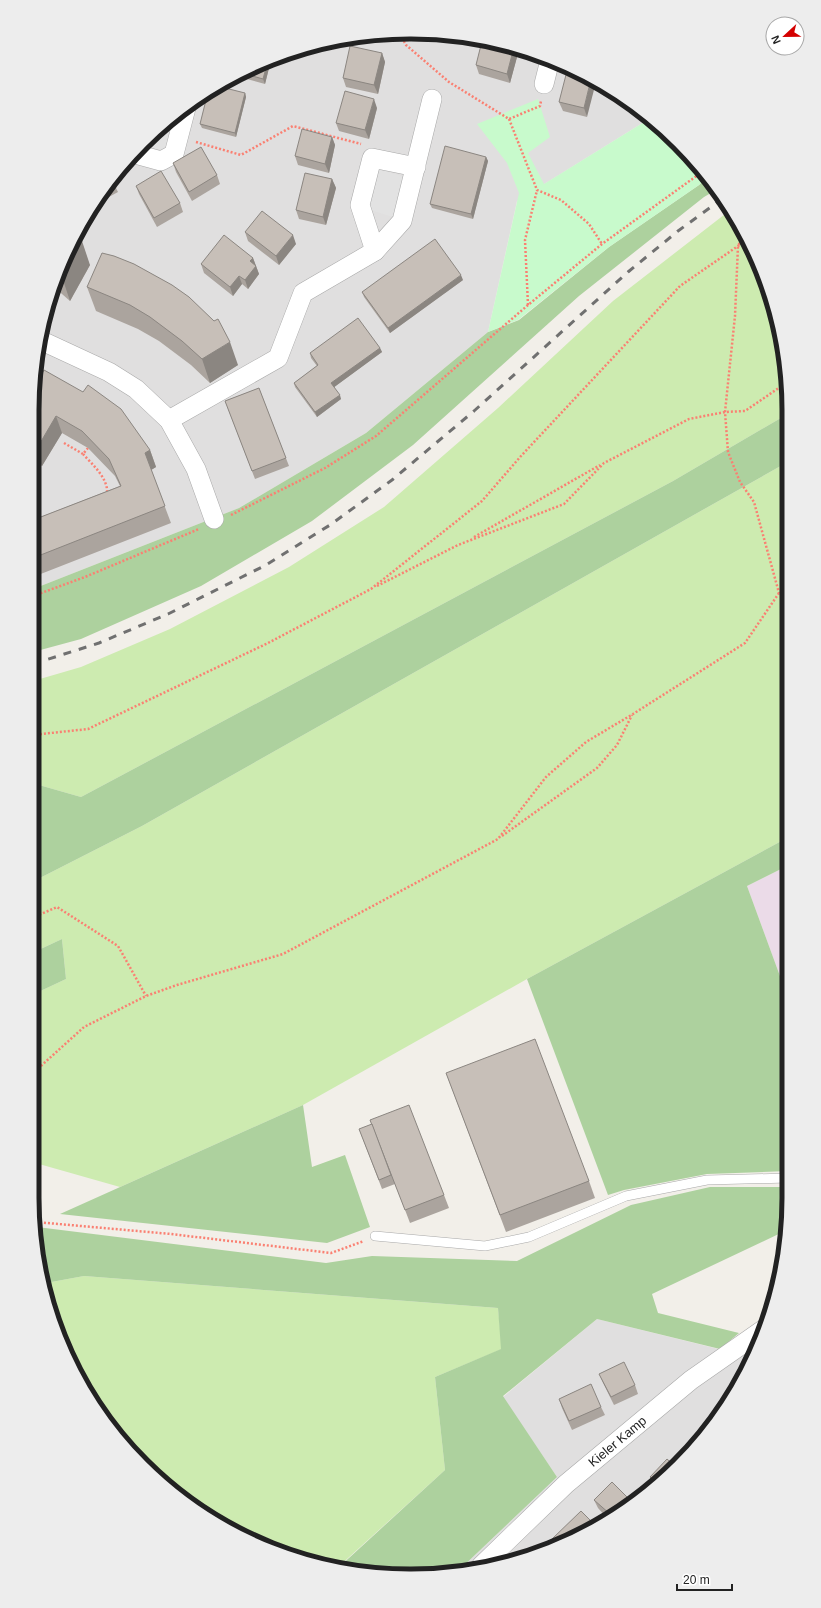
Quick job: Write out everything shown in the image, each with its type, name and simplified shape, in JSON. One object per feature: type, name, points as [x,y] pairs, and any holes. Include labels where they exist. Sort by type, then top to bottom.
[{"type":"street","points":[[544,84],[549,65]]},
{"type":"street","points":[[169,420],[278,358],[303,293],[376,251],[402,221],[432,99]]},
{"type":"street","points":[[141,156],[161,161],[174,154],[184,116]]},
{"type":"street","points":[[376,251],[360,205],[372,158],[416,167]]},
{"type":"street","points":[[45,342],[109,372],[136,389],[169,420],[196,469],[214,522]]},
{"type":"street","name":"Kieler Kamp","points":[[486,1561],[566,1484],[691,1380],[756,1335]]},
{"type":"lane","points":[[376,1236],[485,1246],[529,1237],[626,1196],[707,1180],[782,1178]]},
{"type":"path","points":[[403,39],[406,45],[449,82],[509,119],[537,190],[525,240],[528,305]]},
{"type":"path","points":[[509,119],[540,106],[544,84]]},
{"type":"path","points":[[178,137],[241,155],[294,126],[367,146]]},
{"type":"path","points":[[39,594],[85,577],[214,522],[325,468],[376,436],[528,305],[602,244],[698,175]]},
{"type":"path","points":[[537,190],[562,200],[589,224],[602,244]]},
{"type":"path","points":[[741,240],[738,246],[735,316],[725,412],[728,452],[740,482],[754,502],[778,593]]},
{"type":"path","points":[[371,589],[482,501],[521,456],[680,286],[743,244]]},
{"type":"path","points":[[39,734],[88,729],[268,643],[371,589],[465,543],[604,463],[689,419],[725,412],[746,411],[781,386]]},
{"type":"path","points":[[64,443],[84,454],[101,475],[107,490],[106,498]]},
{"type":"path","points":[[84,454],[88,448]]},
{"type":"path","points":[[465,543],[564,504],[604,463]]},
{"type":"path","points":[[498,839],[546,777],[586,742],[745,643],[778,593],[782,592]]},
{"type":"path","points":[[39,1068],[84,1027],[146,996],[177,985],[283,954],[498,839],[597,768],[617,745],[633,714]]},
{"type":"path","points":[[39,915],[57,907],[118,946],[146,996]]},
{"type":"path","points":[[40,1222],[171,1234],[331,1253],[376,1236]]},
{"type":"shaded area","points":[[410,39],[459,42],[483,46],[530,59],[575,77],[617,102],[644,122],[517,201],[488,332],[366,433],[239,508],[39,587],[39,410],[42,362],[46,338],[59,291],[77,246],[102,204],[116,184],[148,148],[184,116],[204,102],[246,77],[268,67],[338,46],[386,40]]},
{"type":"shaded area","points":[[178,121],[170,152],[149,147]]},
{"type":"shaded area","points":[[378,169],[405,177],[393,217],[367,209]]},
{"type":"shaded area","points":[[782,868],[782,982],[747,886]]},
{"type":"shaded area","points":[[597,1319],[747,1356],[732,1383],[705,1424],[673,1460],[637,1492],[596,1519],[553,1541],[507,1556],[464,1565],[557,1477],[503,1397]]},
{"type":"green space","points":[[538,99],[550,137],[528,153],[544,184],[644,122],[673,148],[703,182],[609,247],[518,320],[488,332],[519,193],[507,163],[477,124]]},
{"type":"green space","points":[[703,182],[711,193],[579,296],[413,445],[312,521],[201,586],[81,639],[39,650],[39,587],[239,508],[366,433],[488,332],[519,320],[609,247]]},
{"type":"green space","points":[[725,214],[744,246],[754,268],[769,314],[779,362],[782,417],[673,481],[81,797],[39,785],[39,679],[81,667],[170,629],[289,567],[384,507],[498,408],[613,301]]},
{"type":"green space","points":[[782,417],[782,465],[142,826],[39,878],[39,785],[81,797],[673,481]]},
{"type":"green space","points":[[782,465],[782,841],[527,979],[303,1105],[120,1187],[39,1164],[39,992],[66,979],[62,939],[39,950],[39,878],[142,826]]},
{"type":"green space","points":[[782,841],[782,868],[747,886],[782,982],[782,1171],[707,1174],[624,1190],[608,1195],[527,979]]},
{"type":"green space","points":[[62,939],[66,979],[39,992],[39,950]]},
{"type":"green space","points":[[303,1105],[312,1167],[345,1155],[370,1227],[327,1243],[60,1214]]},
{"type":"green space","points":[[710,1187],[782,1187],[780,1233],[652,1294],[658,1313],[739,1333],[720,1349],[597,1319],[503,1396],[557,1477],[464,1565],[410,1569],[362,1566],[344,1563],[445,1470],[435,1377],[501,1349],[498,1308],[84,1276],[49,1282],[42,1246],[40,1227],[326,1263],[372,1256],[517,1261],[631,1205]]},
{"type":"green space","points":[[84,1276],[498,1308],[502,1349],[435,1377],[445,1470],[343,1563],[291,1549],[246,1531],[204,1506],[184,1492],[148,1460],[116,1424],[102,1404],[77,1362],[67,1340],[49,1282]]},
{"type":"building","points":[[350,46],[382,53],[374,85],[343,78]]},
{"type":"building","points":[[481,46],[512,54],[507,74],[476,65]]},
{"type":"building","points":[[266,68],[263,79],[250,75]]},
{"type":"building","points":[[566,73],[589,85],[584,108],[559,102]]},
{"type":"building","points":[[226,88],[245,93],[235,133],[200,124],[206,101]]},
{"type":"building","points":[[345,91],[374,99],[365,130],[336,123]]},
{"type":"building","points":[[302,129],[332,137],[325,164],[295,156]]},
{"type":"building","points":[[445,146],[486,157],[471,214],[430,204]]},
{"type":"building","points":[[201,147],[217,175],[189,192],[173,163]]},
{"type":"building","points":[[161,171],[180,203],[154,218],[136,186]]},
{"type":"building","points":[[305,173],[332,179],[323,217],[296,210]]},
{"type":"building","points":[[262,211],[293,235],[276,256],[245,232]]},
{"type":"building","points":[[224,235],[253,258],[250,261],[256,266],[245,280],[239,276],[230,287],[201,264]]},
{"type":"building","points":[[435,239],[461,275],[388,328],[362,292]]},
{"type":"building","points":[[80,240],[82,241],[67,268],[77,246]]},
{"type":"building","points":[[102,253],[134,264],[172,285],[189,297],[214,321],[218,319],[230,342],[202,359],[182,341],[150,317],[130,305],[87,287]]},
{"type":"building","points":[[358,318],[380,348],[331,383],[340,395],[315,412],[294,383],[318,365],[310,353]]},
{"type":"building","points":[[44,370],[83,392],[88,385],[121,409],[150,450],[145,453],[165,506],[39,556],[39,518],[121,486],[109,459],[82,431],[56,416],[39,445],[41,375]]},
{"type":"building","points":[[259,388],[286,458],[252,471],[225,401]]},
{"type":"building","points":[[535,1039],[589,1181],[500,1215],[446,1073]]},
{"type":"building","points":[[409,1105],[444,1195],[405,1210],[370,1120]]},
{"type":"building","points":[[372,1124],[391,1175],[379,1180],[359,1129]]},
{"type":"building","points":[[624,1362],[635,1385],[611,1397],[599,1374]]},
{"type":"building","points":[[591,1384],[601,1407],[569,1421],[559,1399]]},
{"type":"building","points":[[667,1459],[671,1462],[652,1479],[650,1477]]},
{"type":"building","points":[[612,1482],[628,1498],[608,1512],[594,1500]]},
{"type":"building","points":[[581,1511],[592,1522],[554,1541],[552,1539]]},
{"type":"railway","points":[[39,662],[99,643],[168,614],[266,565],[330,525],[392,480],[474,411],[628,272],[678,231],[718,202]]}]
